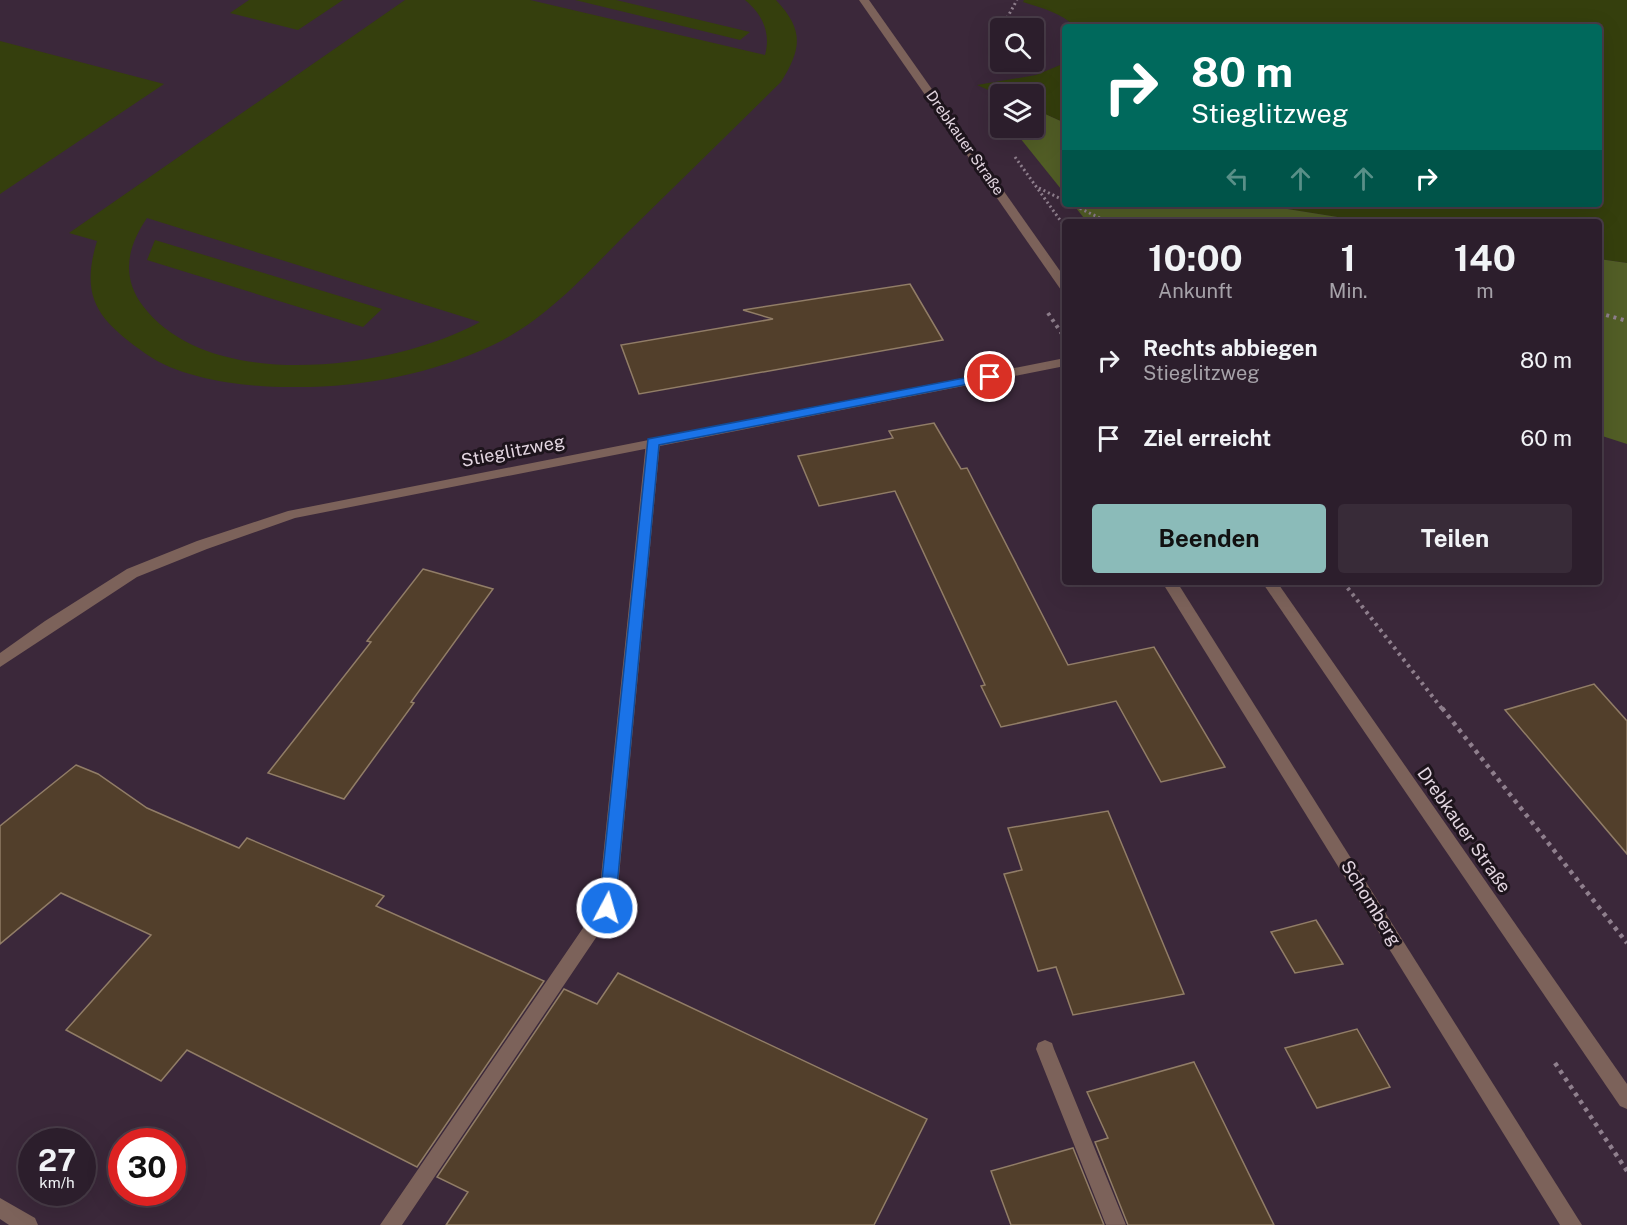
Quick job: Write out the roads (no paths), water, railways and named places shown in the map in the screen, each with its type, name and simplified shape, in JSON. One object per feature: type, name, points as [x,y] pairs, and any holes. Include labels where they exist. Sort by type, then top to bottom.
[{"type":"street","name":"Drebkauer Straße","points":[[864,0],[1062,283]]},
{"type":"street","name":"Stieglitzweg","points":[[0,661],[50,625],[132,573],[202,545],[293,514],[1062,363]]},
{"type":"street","points":[[390,1225],[607,908],[653,442]]},
{"type":"street","name":"Schomberg","points":[[1171,585],[1572,1225]]},
{"type":"street","name":"Drebkauer Straße","points":[[1271,585],[1627,1100]]},
{"type":"street","points":[[1045,1049],[1116,1225]]},
{"type":"street","points":[[0,1208],[28,1225]]}]
